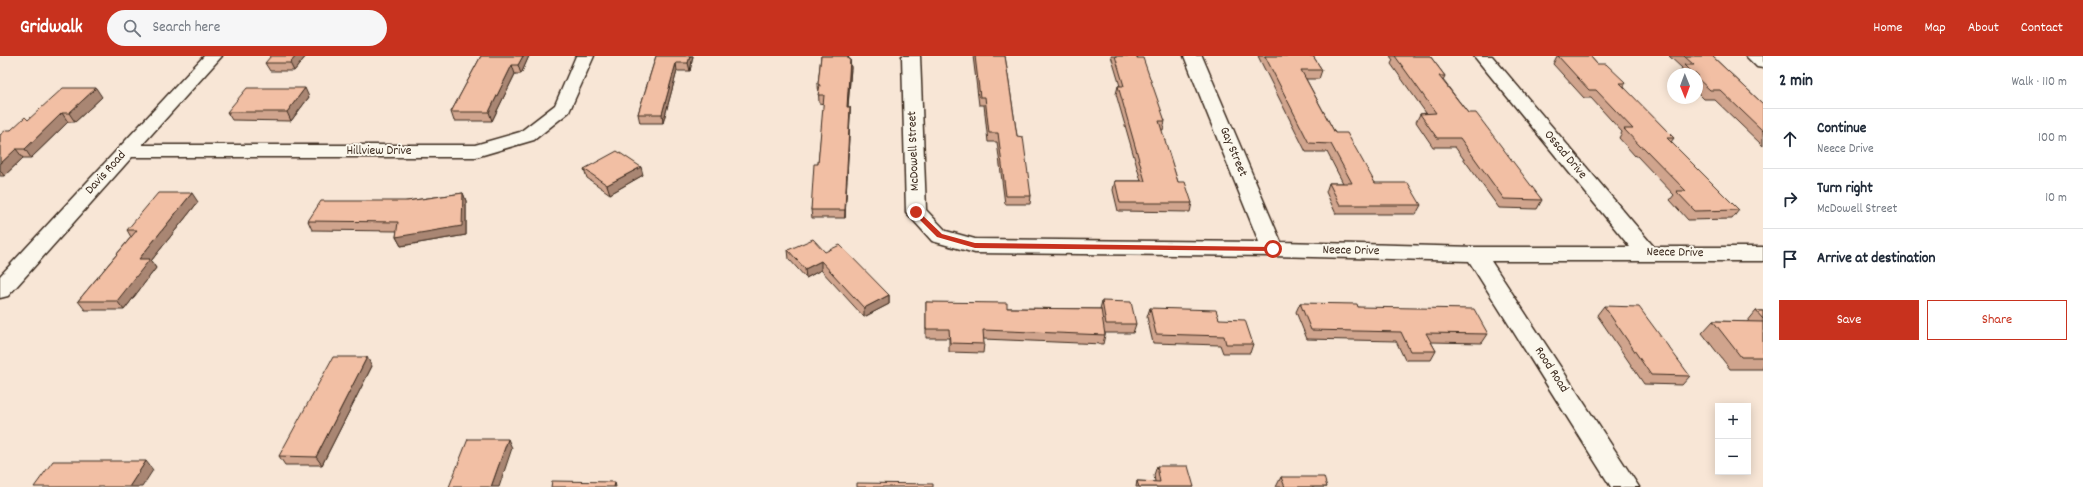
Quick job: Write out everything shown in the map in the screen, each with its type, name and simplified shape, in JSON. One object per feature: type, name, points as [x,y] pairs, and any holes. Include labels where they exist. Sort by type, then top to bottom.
[{"type":"street","name":"Davis Road","points":[[0,290],[213,56]]},
{"type":"street","name":"Hillview Drive","points":[[126,151],[476,151],[527,136],[563,108],[585,56]]},
{"type":"street","name":"McDowell Street","points":[[911,56],[916,212],[940,236]]},
{"type":"street","name":"Gay Street","points":[[1193,56],[1273,249]]},
{"type":"street","name":"Ossad Drive","points":[[1483,56],[1646,253]]},
{"type":"street","points":[[1755,56],[1763,63]]},
{"type":"street","name":"Neece Drive","points":[[940,236],[975,246],[1273,249],[1475,254],[1763,254]]},
{"type":"street","name":"Rood Road","points":[[1475,254],[1626,487]]},
{"type":"building","points":[[271,56],[296,56],[290,63],[265,63]]},
{"type":"building","points":[[481,56],[523,56],[518,65],[512,65],[489,112],[451,112]]},
{"type":"building","points":[[656,56],[690,56],[688,63],[676,63],[662,114],[638,114]]},
{"type":"building","points":[[821,56],[848,56],[848,59],[850,59],[847,107],[850,107],[845,210],[811,210],[814,164],[818,164],[824,95],[818,95],[820,85],[818,84]]},
{"type":"building","points":[[975,56],[1005,56],[1017,136],[1023,137],[1031,196],[1006,196],[998,133],[989,133],[985,97],[980,97]]},
{"type":"building","points":[[1115,56],[1137,56],[1137,58],[1143,58],[1165,121],[1159,121],[1178,182],[1185,182],[1192,203],[1120,203],[1115,181],[1145,181],[1118,86],[1124,86]]},
{"type":"building","points":[[1265,56],[1313,56],[1322,70],[1301,70],[1335,133],[1347,133],[1375,183],[1408,183],[1421,205],[1340,205],[1329,183],[1352,183],[1331,144],[1309,143]]},
{"type":"building","points":[[1395,56],[1430,56],[1445,76],[1439,76],[1468,113],[1476,113],[1542,200],[1504,199],[1460,138],[1437,138],[1420,114],[1436,113]]},
{"type":"building","points":[[1558,56],[1590,56],[1597,64],[1606,64],[1626,83],[1620,83],[1674,138],[1667,138],[1739,210],[1695,211],[1676,191],[1686,191],[1624,129],[1633,129],[1596,90],[1589,90]]},
{"type":"building","points":[[1684,56],[1712,56],[1763,104],[1763,131],[1720,90],[1710,90],[1703,84],[1703,68],[1687,68],[1684,65],[1694,65]]},
{"type":"building","points":[[63,88],[96,88],[69,113],[62,113],[25,149],[16,149],[0,164],[0,135],[6,130],[11,130],[25,117],[28,120]]},
{"type":"building","points":[[247,88],[305,88],[287,112],[227,112]]},
{"type":"building","points":[[617,151],[641,167],[607,185],[584,169]]},
{"type":"building","points":[[158,193],[192,193],[139,259],[150,259],[117,301],[78,301],[137,230],[127,230]]},
{"type":"building","points":[[463,193],[462,226],[396,237],[398,222],[308,221],[321,201],[407,201]]},
{"type":"building","points":[[813,239],[825,252],[840,245],[889,295],[864,308],[821,261],[805,269],[788,250]]},
{"type":"building","points":[[1102,301],[1131,302],[1136,324],[1106,324]]},
{"type":"building","points":[[926,302],[1007,303],[1007,308],[1101,309],[1105,335],[983,330],[984,344],[950,343],[949,329],[926,329]]},
{"type":"building","points":[[1300,303],[1357,304],[1358,307],[1474,309],[1488,334],[1426,333],[1436,351],[1410,351],[1401,332],[1311,330]]},
{"type":"building","points":[[1604,306],[1639,307],[1690,376],[1651,375]]},
{"type":"building","points":[[1150,308],[1216,310],[1219,319],[1245,320],[1253,344],[1226,344],[1224,336],[1156,334]]},
{"type":"building","points":[[1756,311],[1763,311],[1763,319]]},
{"type":"building","points":[[1713,321],[1763,322],[1763,357],[1741,357]]},
{"type":"building","points":[[333,357],[367,357],[316,457],[279,456]]},
{"type":"building","points":[[468,439],[508,439],[491,487],[449,487]]},
{"type":"building","points":[[53,461],[146,461],[129,487],[34,487]]},
{"type":"building","points":[[1157,466],[1188,466],[1194,487],[1139,487],[1137,481],[1160,482]]},
{"type":"building","points":[[1281,477],[1324,477],[1327,487],[1285,487]]},
{"type":"building","points":[[552,481],[615,482],[614,487],[551,487]]},
{"type":"building","points":[[857,483],[933,484],[933,487],[857,487]]},
{"type":"route","points":[[916,212],[940,236],[975,246],[1273,249]]}]
